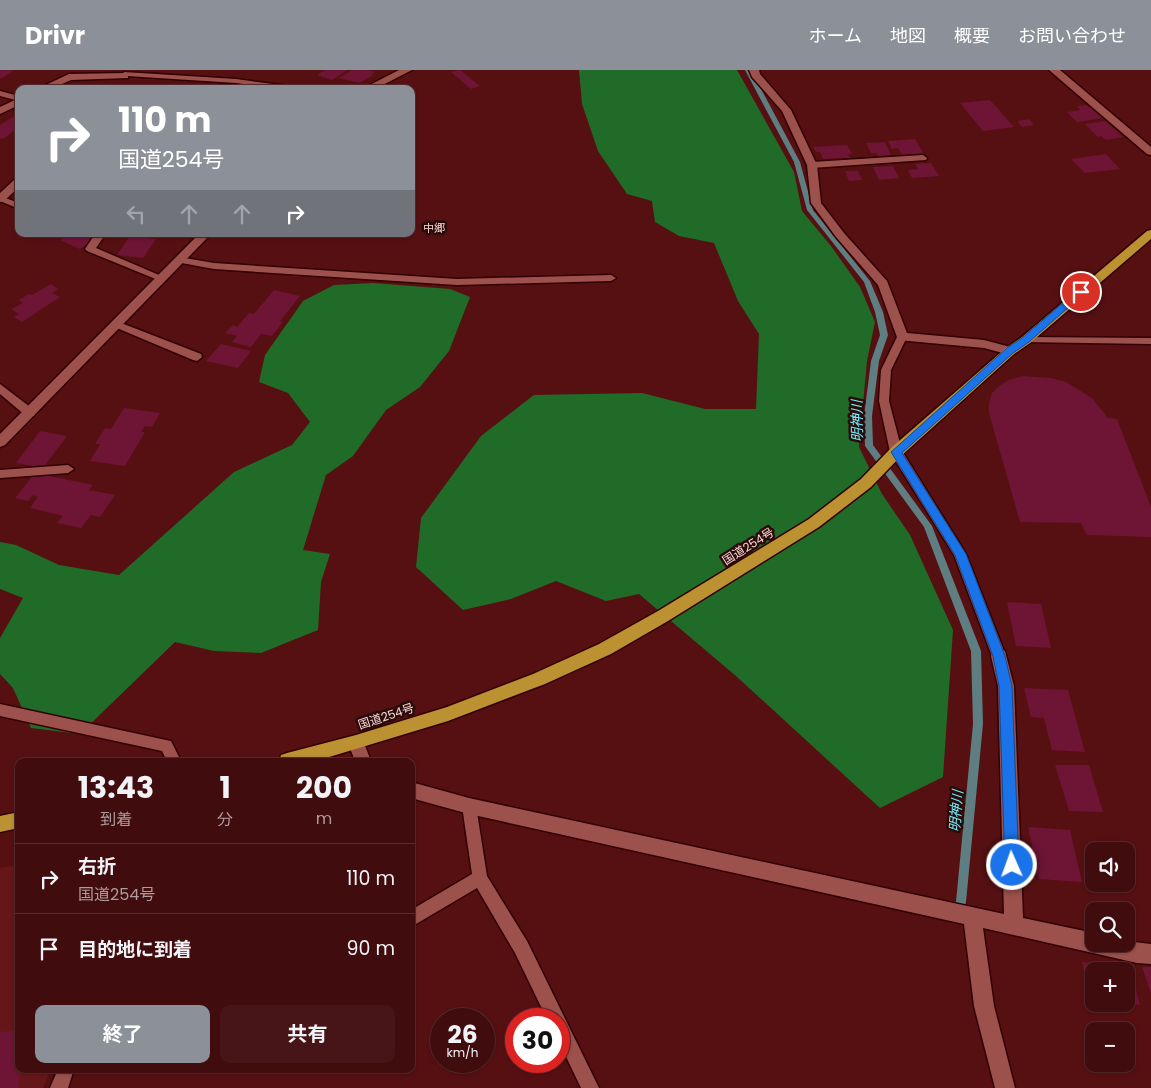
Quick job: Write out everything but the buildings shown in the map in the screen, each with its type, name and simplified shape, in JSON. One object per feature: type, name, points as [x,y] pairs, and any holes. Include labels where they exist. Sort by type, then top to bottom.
[{"type":"highway","name":"国道254号","points":[[299,758],[356,744],[448,714],[539,679],[605,648],[756,560],[814,523],[866,483],[896,452],[1010,351],[1026,340],[1151,233]]},
{"type":"highway","points":[[0,824],[15,821]]},
{"type":"street","points":[[375,85],[406,70]]},
{"type":"street","points":[[754,70],[755,75],[786,110],[812,164],[816,203],[840,235],[883,284],[902,337],[984,344],[1010,351]]},
{"type":"street","points":[[1054,70],[1151,152]]},
{"type":"street","points":[[51,85],[69,77],[128,74]]},
{"type":"street","points":[[116,85],[128,74]]},
{"type":"street","points":[[0,111],[15,102]]},
{"type":"street","points":[[1,199],[15,185]]},
{"type":"street","points":[[0,442],[202,237]]},
{"type":"street","points":[[999,656],[1006,686],[1014,925]]},
{"type":"street","points":[[356,744],[362,758]]},
{"type":"street","points":[[415,791],[469,806],[972,915],[1085,942]]},
{"type":"street","points":[[972,915],[984,1006],[1005,1088]]},
{"type":"street","points":[[1132,952],[1151,954]]},
{"type":"lane","points":[[128,74],[236,81],[266,85]]},
{"type":"lane","points":[[0,93],[15,99]]},
{"type":"lane","points":[[812,164],[923,158]]},
{"type":"lane","points":[[1,199],[15,204]]},
{"type":"lane","points":[[99,237],[90,249],[162,278]]},
{"type":"lane","points":[[180,260],[214,266],[457,282],[611,278]]},
{"type":"lane","points":[[116,324],[198,356]]},
{"type":"lane","points":[[902,337],[886,370],[884,401],[896,452],[960,554],[999,656]]},
{"type":"lane","points":[[1026,340],[1151,341]]},
{"type":"lane","points":[[0,388],[30,413]]},
{"type":"lane","points":[[0,474],[68,469]]},
{"type":"lane","points":[[0,710],[166,746],[172,758]]},
{"type":"lane","points":[[469,806],[480,878],[521,947],[551,1008]]},
{"type":"lane","points":[[415,918],[480,878]]},
{"type":"lane","points":[[570,1047],[590,1088]]},
{"type":"lane","points":[[59,1088],[65,1073]]},
{"type":"shaded area","points":[[15,866],[15,1073],[49,1073],[43,1088],[0,1088],[0,868]]},
{"type":"green space","points":[[579,70],[737,70],[794,172],[802,211],[831,246],[860,287],[875,322],[867,361],[859,447],[882,494],[910,535],[953,630],[943,777],[880,808],[736,676],[639,594],[606,601],[556,581],[511,599],[463,610],[416,567],[421,518],[481,436],[534,395],[642,393],[705,409],[756,409],[759,334],[738,301],[714,243],[679,236],[655,222],[652,201],[627,194],[598,151],[582,104]]},
{"type":"green space","points":[[373,283],[450,289],[470,297],[449,351],[420,387],[386,410],[353,456],[326,475],[303,550],[330,554],[321,582],[318,630],[261,653],[214,651],[175,642],[80,734],[31,728],[13,688],[0,674],[0,638],[23,598],[0,589],[0,542],[16,545],[59,565],[119,575],[234,472],[292,445],[310,422],[288,393],[259,382],[265,355],[303,301],[334,285]]},
{"type":"waterway","name":"明神川","points":[[748,70],[797,162],[810,210],[867,281],[879,312],[884,335],[875,361],[868,416],[869,446],[928,526],[976,651],[978,724],[961,902]]},
{"type":"district","name":"中郷","points":[[434,228]]},
{"type":"route","points":[[1012,865],[1006,686],[999,656],[960,554],[896,452],[1010,351],[1026,340],[1081,292]]}]
